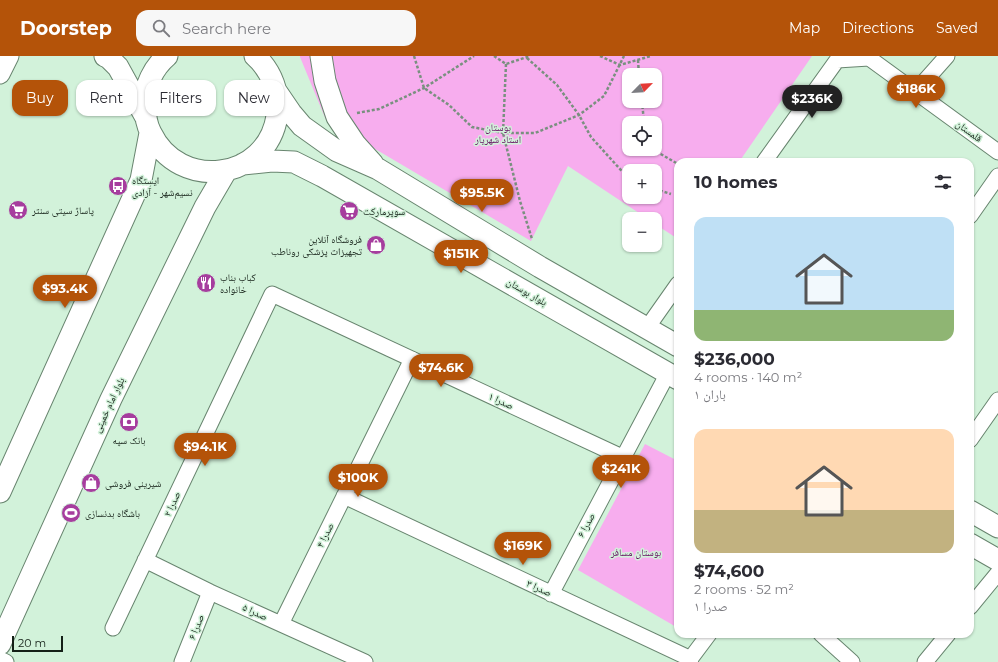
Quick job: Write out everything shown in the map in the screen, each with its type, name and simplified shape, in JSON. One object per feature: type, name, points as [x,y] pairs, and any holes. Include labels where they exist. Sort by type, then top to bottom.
[{"type":"main road","name":"بلوار بوستان","points":[[105,56],[118,67],[160,149],[174,161],[190,169],[208,172],[272,161],[294,162],[322,176],[673,376]]},
{"type":"main road","points":[[0,492],[141,180],[148,125],[145,97],[150,78],[161,61],[167,56]]},
{"type":"main road","points":[[255,56],[274,74],[291,113],[302,126],[337,151],[378,168],[540,267],[674,344]]},
{"type":"main road","points":[[321,56],[325,81],[337,117],[355,144],[378,168]]},
{"type":"main road","points":[[235,167],[257,154],[268,141],[275,125],[278,108],[274,74]]},
{"type":"main road","name":"بلوار امام خمینی","points":[[0,644],[111,399],[205,207],[235,167]]},
{"type":"main road","points":[[974,513],[998,527]]},
{"type":"main road","points":[[974,546],[998,560]]},
{"type":"street","points":[[0,74],[9,56]]},
{"type":"street","points":[[916,92],[946,56]]},
{"type":"street","points":[[767,158],[839,58]]},
{"type":"street","name":"قلمستان","points":[[839,58],[868,58],[998,152]]},
{"type":"street","points":[[974,210],[998,176]]},
{"type":"street","points":[[647,328],[674,290]]},
{"type":"street","name":"صدرا ۱","points":[[272,294],[622,457]]},
{"type":"street","name":"صدرا ۲","points":[[113,628],[272,294]]},
{"type":"street","name":"صدرا ۴","points":[[281,624],[412,359]]},
{"type":"street","name":"صدرا ۶","points":[[551,594],[622,457],[673,376]]},
{"type":"street","points":[[974,434],[998,400]]},
{"type":"street","name":"صدرا ۳","points":[[344,496],[689,661]]},
{"type":"street","name":"صدرا ۵","points":[[145,560],[359,661]]},
{"type":"street","points":[[974,602],[998,573]]},
{"type":"street","name":"صدرا ۶","points":[[182,662],[210,592]]},
{"type":"street","points":[[689,661],[706,638]]},
{"type":"street","points":[[825,638],[852,662]]},
{"type":"street","points":[[925,662],[945,638]]},
{"type":"street","points":[[0,659],[6,662]]},
{"type":"path","points":[[414,56],[424,88],[449,105],[472,127],[503,133],[536,133],[579,115],[604,96],[624,56]]},
{"type":"path","points":[[337,117],[379,109],[424,88],[474,56]]},
{"type":"path","points":[[494,56],[506,64]]},
{"type":"path","points":[[600,56],[620,65],[650,56]]},
{"type":"path","points":[[506,64],[529,57],[557,85],[579,115],[591,137],[622,171]]},
{"type":"path","points":[[638,60],[639,68]]},
{"type":"path","points":[[506,64],[503,133],[520,201],[540,267]]},
{"type":"path","points":[[662,155],[674,162]]},
{"type":"path","points":[[662,191],[671,194]]},
{"type":"green space","name":"بوستان استاد شهریار","points":[[300,56],[812,56],[742,158],[674,158],[674,236],[662,229],[662,212],[637,212],[625,204],[662,204],[662,164],[622,164],[622,202],[568,166],[531,241],[326,120]]},
{"type":"green space","name":"بوستان مسافر","points":[[645,444],[674,459],[674,626],[578,570]]},
{"type":"place","name":"ایستگاه نسیم‌شهر - آزادی","points":[[118,186]]},
{"type":"place","name":"پاساژ سیتی سنتر","points":[[18,210]]},
{"type":"place","name":"سوپرمارکت","points":[[349,211]]},
{"type":"place","name":"فروشگاه آنلاین تجهیزات پزشکی روناطب","points":[[376,245]]},
{"type":"place","name":"کباب بناب خانواده","points":[[206,283]]},
{"type":"place","name":"بانک سپه","points":[[129,422]]},
{"type":"place","name":"شیرینی فروشی","points":[[91,483]]},
{"type":"place","name":"باشگاه بدنسازی","points":[[71,513]]}]
